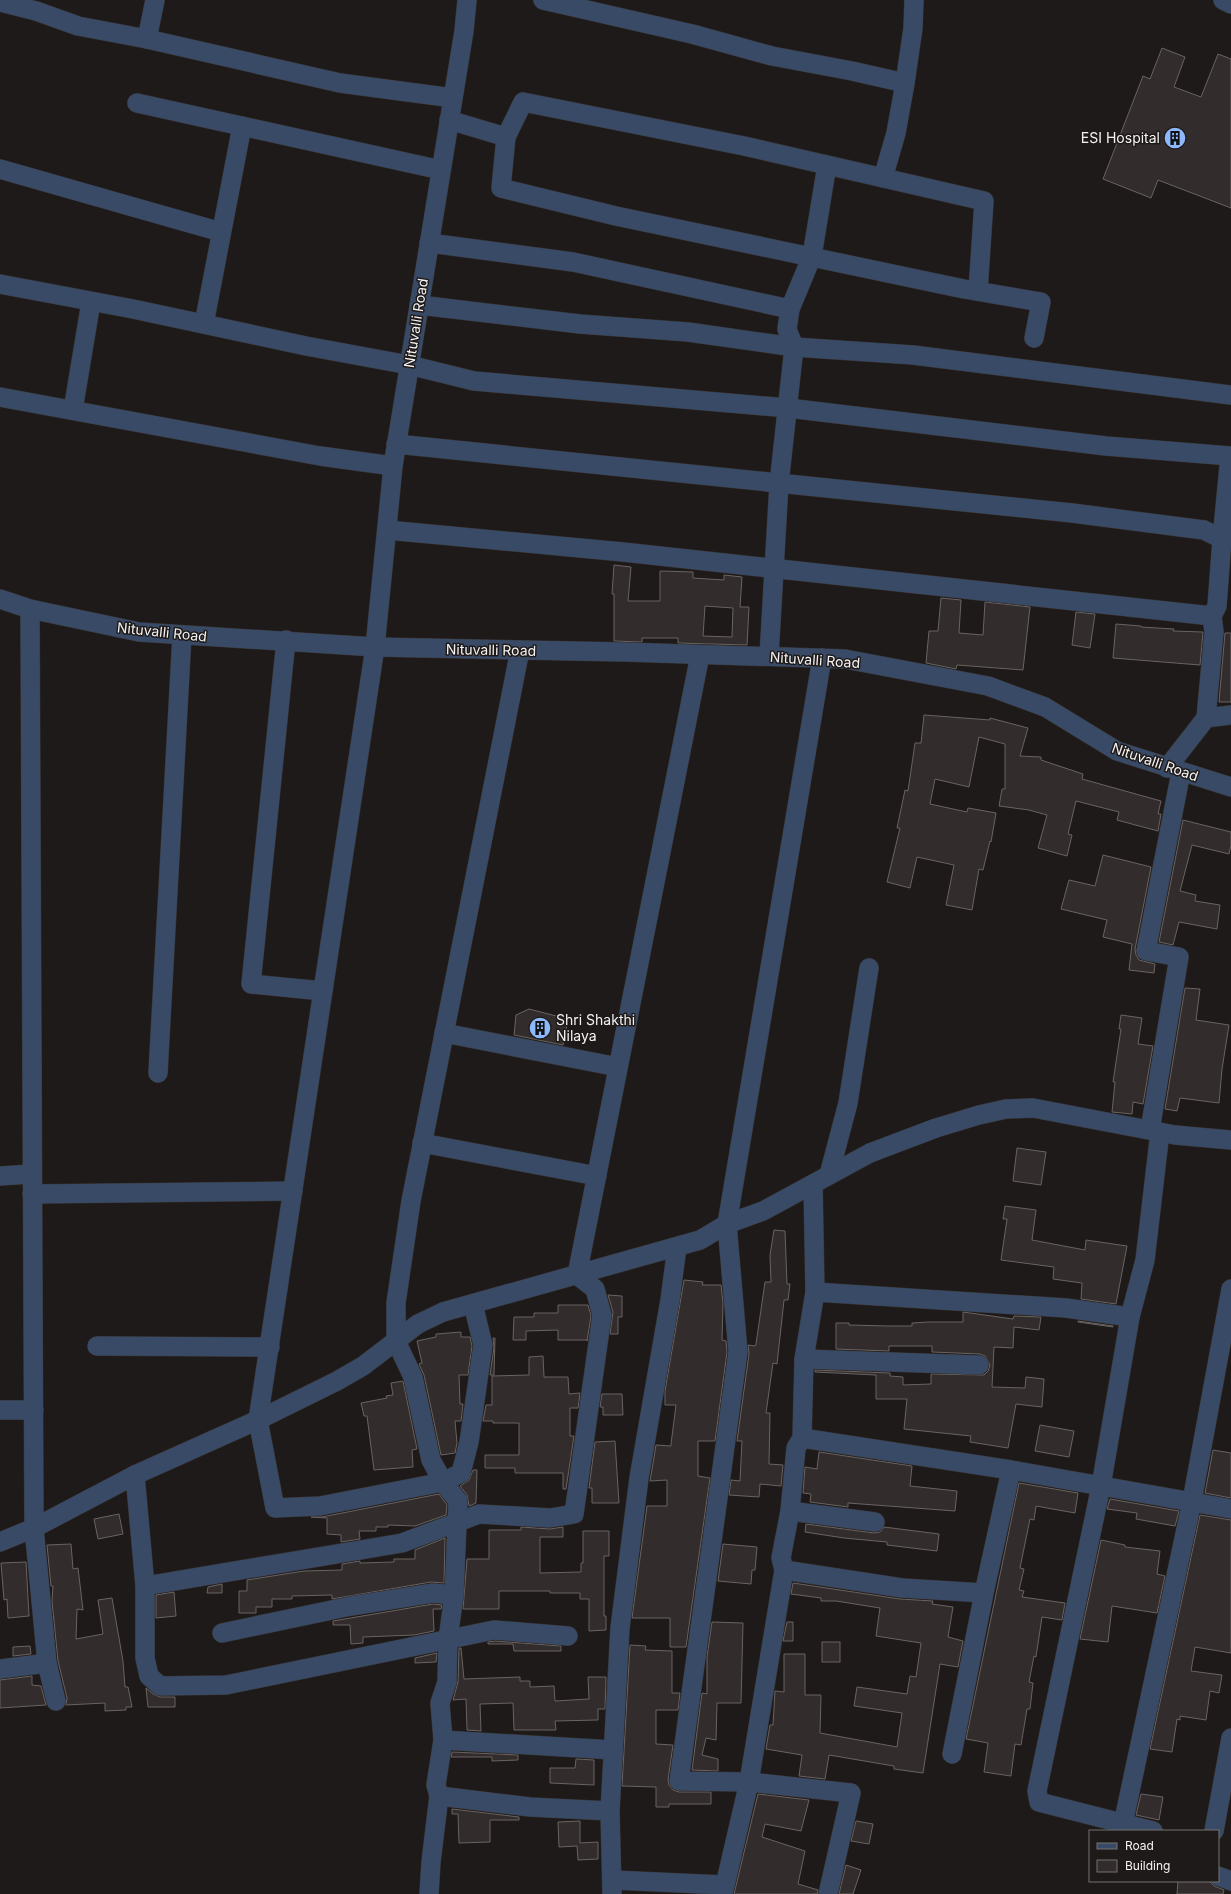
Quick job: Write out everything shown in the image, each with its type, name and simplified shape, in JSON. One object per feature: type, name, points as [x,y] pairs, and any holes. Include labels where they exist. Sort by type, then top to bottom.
[{"type":"street","points":[[146,39],[155,0]]},
{"type":"street","name":"Nituvalli Road","points":[[375,647],[396,444],[453,98],[467,0]]},
{"type":"street","points":[[543,0],[692,34],[772,56],[852,71],[905,83]]},
{"type":"street","points":[[883,178],[896,134],[905,83],[913,28],[914,0]]},
{"type":"street","points":[[1223,0],[1231,4]]},
{"type":"street","points":[[0,2],[36,10],[78,26],[146,39],[340,83],[453,98]]},
{"type":"street","points":[[978,292],[984,201],[827,165],[523,102],[506,137],[501,188],[616,216],[978,292],[1041,302],[1034,338]]},
{"type":"street","points":[[137,103],[441,170]]},
{"type":"street","points":[[449,120],[506,137]]},
{"type":"street","points":[[204,324],[242,126]]},
{"type":"street","points":[[769,656],[779,484],[794,347],[787,330],[790,309],[812,256],[827,165]]},
{"type":"street","points":[[0,169],[221,232]]},
{"type":"street","points":[[429,243],[573,262],[790,309]]},
{"type":"street","points":[[0,284],[204,324],[306,346],[409,365],[474,381],[788,408],[1106,446],[1231,451],[1217,606],[1212,616],[1214,632],[1206,718],[1174,770],[1146,951],[1179,957],[1155,1131],[1145,1260],[1130,1317],[1101,1486],[1037,1791],[1039,1802],[1149,1830]]},
{"type":"street","points":[[73,410],[91,302]]},
{"type":"street","points":[[419,305],[580,324],[688,332],[794,347],[913,355],[1231,395]]},
{"type":"street","points":[[0,397],[320,456],[393,466]]},
{"type":"street","points":[[396,444],[1080,514],[1204,530],[1222,539]]},
{"type":"street","points":[[387,530],[623,552],[1212,616]]},
{"type":"street","name":"Nituvalli Road","points":[[0,599],[30,609],[139,632],[286,640],[375,647],[625,652],[769,656],[845,660],[988,686],[1045,708],[1117,751],[1231,787]]},
{"type":"street","points":[[30,609],[31,1174],[34,1528],[47,1663],[56,1701]]},
{"type":"street","points":[[158,1073],[182,635]]},
{"type":"street","points":[[286,640],[251,984],[323,991]]},
{"type":"street","points":[[375,647],[258,1420],[275,1508],[320,1506],[443,1482],[461,1473],[469,1442],[483,1345],[473,1304]]},
{"type":"street","points":[[429,1894],[431,1862],[439,1796],[436,1785],[443,1740],[440,1703],[447,1682],[448,1639],[454,1595],[458,1502],[443,1482],[431,1460],[413,1377],[396,1341],[396,1303],[411,1201],[422,1143],[520,650]]},
{"type":"street","points":[[577,1275],[700,655]]},
{"type":"street","points":[[822,658],[727,1224],[738,1352],[679,1781],[749,1782],[851,1794],[828,1894]]},
{"type":"street","points":[[1206,718],[1231,715]]},
{"type":"street","points":[[829,1175],[848,1103],[869,968]]},
{"type":"street","points":[[444,1033],[618,1067]]},
{"type":"street","points":[[0,1542],[34,1528],[136,1475],[258,1420],[336,1382],[363,1366],[418,1324],[444,1312],[700,1240],[727,1224],[763,1211],[870,1153],[936,1128],[979,1115],[1006,1109],[1033,1108],[1155,1131],[1231,1140]]},
{"type":"street","points":[[422,1143],[597,1176]]},
{"type":"street","points":[[0,1176],[31,1174]]},
{"type":"street","points":[[677,1247],[670,1300],[639,1478],[620,1628],[610,1811],[612,1887],[724,1890],[749,1782],[784,1570],[781,1558],[790,1511],[796,1448],[802,1438],[804,1359],[815,1292],[813,1184]]},
{"type":"street","points":[[32,1194],[293,1191]]},
{"type":"street","points":[[145,1586],[402,1543],[479,1514],[550,1518],[574,1514],[602,1315],[595,1289],[577,1275]]},
{"type":"street","points":[[1123,1824],[1192,1502],[1231,1289]]},
{"type":"street","points":[[815,1292],[1066,1308],[1130,1317]]},
{"type":"street","points":[[97,1346],[270,1347]]},
{"type":"street","points":[[804,1359],[979,1365]]},
{"type":"street","points":[[0,1410],[34,1410]]},
{"type":"street","points":[[802,1438],[1011,1470],[1231,1509]]},
{"type":"street","points":[[952,1754],[984,1593],[1011,1470]]},
{"type":"street","points":[[136,1475],[145,1586],[145,1658],[149,1676],[160,1686],[226,1685],[494,1630],[568,1636]]},
{"type":"street","points":[[790,1511],[874,1522]]},
{"type":"street","points":[[784,1570],[902,1588],[984,1593]]},
{"type":"street","points":[[222,1633],[351,1606],[433,1593],[454,1595]]},
{"type":"street","points":[[0,1668],[47,1663]]},
{"type":"street","points":[[1214,1830],[1231,1738]]},
{"type":"street","points":[[443,1740],[613,1750]]},
{"type":"street","points":[[439,1796],[530,1807],[610,1811]]},
{"type":"street","points":[[1219,1876],[1231,1881]]},
{"type":"building","name":"ESI Hospital","points":[[1162,48],[1185,57],[1174,87],[1201,97],[1218,54],[1231,59],[1231,208],[1158,180],[1151,198],[1103,179],[1143,76],[1150,79]]},
{"type":"building","points":[[614,565],[631,567],[628,601],[660,601],[660,571],[693,572],[693,578],[724,580],[724,575],[742,577],[740,607],[749,607],[747,645],[678,643],[678,638],[642,638],[642,642],[614,641],[614,594],[612,594]],"holes":[[[705,606],[733,608],[732,637],[703,636]]]},
{"type":"building","points":[[941,598],[961,600],[959,633],[983,635],[985,602],[1030,607],[1023,670],[957,665],[956,669],[926,663],[929,631],[938,631]]},
{"type":"building","points":[[1076,612],[1095,614],[1090,648],[1072,645]]},
{"type":"building","points":[[1116,624],[1174,629],[1173,631],[1203,632],[1200,665],[1113,658]]},
{"type":"building","points":[[1225,633],[1231,633],[1231,702],[1219,702]]},
{"type":"building","points":[[924,715],[990,720],[990,718],[1028,728],[1020,756],[1041,757],[1041,760],[1083,774],[1082,779],[1161,801],[1158,814],[1161,814],[1158,831],[1117,820],[1119,812],[1076,801],[1068,834],[1072,835],[1067,856],[1038,848],[1047,815],[1029,810],[999,806],[1002,789],[1005,789],[1005,744],[979,737],[969,787],[935,779],[930,804],[967,812],[968,808],[996,813],[991,842],[990,841],[983,870],[979,869],[972,910],[946,905],[954,865],[917,857],[910,888],[887,882],[900,828],[897,828],[905,790],[908,791],[915,743],[921,743]]},
{"type":"building","points":[[1183,820],[1231,832],[1231,845],[1229,854],[1192,845],[1180,891],[1196,895],[1195,901],[1220,905],[1217,929],[1179,922],[1173,945],[1159,942]]},
{"type":"building","points":[[1103,855],[1151,867],[1135,949],[1139,960],[1155,964],[1154,973],[1129,970],[1132,944],[1103,937],[1107,920],[1061,909],[1069,880],[1095,886]]},
{"type":"building","points":[[1185,988],[1200,989],[1196,1020],[1229,1025],[1222,1069],[1219,1103],[1180,1098],[1177,1111],[1165,1109]]},
{"type":"building","name":"Shri Shakthi Nilaya","points":[[529,1009],[568,1019],[563,1045],[514,1035],[516,1015]]},
{"type":"building","points":[[1121,1015],[1142,1018],[1138,1044],[1153,1046],[1143,1104],[1133,1102],[1132,1114],[1112,1112],[1115,1082],[1113,1082],[1121,1029],[1119,1029]]},
{"type":"building","points":[[1017,1148],[1046,1152],[1041,1185],[1013,1181]]},
{"type":"building","points":[[1005,1206],[1036,1210],[1032,1240],[1085,1250],[1086,1240],[1127,1246],[1116,1304],[1081,1299],[1082,1283],[1053,1279],[1054,1267],[1001,1260],[1007,1219],[1003,1219]]},
{"type":"building","points":[[774,1230],[785,1231],[787,1284],[790,1284],[788,1300],[784,1300],[777,1364],[773,1363],[766,1413],[770,1413],[769,1464],[783,1465],[781,1486],[760,1484],[759,1497],[729,1495],[731,1480],[740,1481],[742,1441],[737,1441],[749,1354],[748,1345],[755,1346],[756,1344],[765,1282],[771,1282],[770,1255]]},
{"type":"building","points":[[684,1280],[703,1282],[702,1285],[721,1285],[723,1303],[722,1340],[726,1341],[727,1352],[715,1441],[698,1441],[698,1476],[710,1478],[686,1647],[670,1647],[670,1618],[632,1618],[647,1506],[667,1506],[667,1480],[650,1481],[656,1445],[671,1446],[676,1405],[665,1405],[665,1391]]},
{"type":"building","points":[[608,1295],[622,1296],[622,1317],[618,1317],[618,1334],[610,1334],[613,1312]]},
{"type":"building","points":[[558,1305],[588,1305],[591,1316],[587,1341],[558,1340],[558,1330],[526,1331],[526,1340],[513,1340],[514,1317],[534,1317],[534,1313],[558,1313]]},
{"type":"building","points":[[963,1312],[1013,1319],[1014,1316],[1041,1317],[1039,1330],[1014,1327],[1013,1348],[994,1347],[992,1387],[1025,1388],[1026,1377],[1044,1379],[1042,1407],[1016,1404],[1008,1448],[970,1442],[971,1436],[904,1429],[907,1399],[876,1399],[876,1375],[815,1372],[815,1370],[890,1373],[890,1376],[903,1377],[903,1385],[931,1384],[931,1374],[984,1375],[988,1371],[990,1365],[985,1356],[980,1354],[932,1352],[932,1346],[889,1346],[889,1351],[836,1349],[836,1323],[849,1323],[849,1325],[912,1326],[912,1323],[963,1322]]},
{"type":"building","points":[[1078,1322],[1113,1326],[1113,1327]]},
{"type":"building","points":[[461,1332],[461,1337],[470,1337],[472,1346],[468,1375],[459,1375],[460,1404],[463,1404],[461,1421],[455,1421],[457,1443],[455,1453],[441,1455],[424,1375],[419,1364],[422,1363],[417,1341],[436,1337],[436,1334]]},
{"type":"building","points":[[493,1338],[495,1338],[494,1375],[490,1375],[494,1347]]},
{"type":"building","points":[[543,1356],[544,1377],[568,1377],[569,1394],[580,1393],[578,1408],[570,1408],[570,1436],[574,1436],[566,1489],[563,1489],[563,1473],[515,1473],[515,1468],[485,1468],[485,1455],[519,1455],[519,1423],[493,1423],[493,1421],[483,1421],[486,1405],[492,1405],[492,1376],[529,1375],[529,1357]]},
{"type":"building","points":[[403,1381],[417,1449],[412,1450],[413,1467],[374,1470],[367,1416],[364,1416],[361,1403],[387,1398],[386,1396],[393,1395],[391,1383]]},
{"type":"building","points":[[602,1394],[622,1394],[623,1415],[603,1415],[603,1407],[600,1407]]},
{"type":"building","points":[[1040,1425],[1074,1431],[1069,1457],[1035,1451]]},
{"type":"building","points":[[615,1441],[619,1503],[592,1503],[592,1488],[589,1488],[595,1442]]},
{"type":"building","points":[[1213,1450],[1231,1453],[1231,1498],[1205,1493]]},
{"type":"building","points":[[819,1452],[912,1466],[910,1486],[957,1491],[955,1511],[848,1503],[848,1507],[810,1502],[811,1494],[803,1493],[805,1467],[817,1469]]},
{"type":"building","points":[[473,1470],[477,1470],[476,1503],[469,1506],[467,1495],[460,1486],[469,1480]]},
{"type":"building","points":[[1019,1483],[1078,1493],[1075,1513],[1036,1506],[1034,1520],[1030,1519],[1020,1568],[1024,1569],[1019,1590],[1024,1591],[1022,1597],[1065,1603],[1062,1620],[1042,1617],[1036,1657],[1034,1656],[1029,1682],[1033,1683],[1030,1709],[1027,1709],[1021,1745],[1015,1744],[1011,1776],[984,1772],[988,1743],[966,1739]]},
{"type":"building","points":[[439,1494],[447,1505],[446,1515],[415,1526],[388,1525],[388,1527],[376,1527],[376,1531],[359,1531],[360,1539],[341,1542],[341,1535],[327,1534],[327,1518],[311,1517],[322,1517]]},
{"type":"building","points":[[1110,1499],[1179,1511],[1175,1526],[1136,1519],[1137,1513],[1107,1509]]},
{"type":"building","points":[[119,1514],[123,1534],[98,1539],[94,1519]]},
{"type":"building","points":[[1200,1515],[1231,1520],[1231,1653],[1195,1647],[1191,1671],[1222,1675],[1219,1693],[1210,1691],[1206,1720],[1180,1716],[1180,1720],[1177,1719],[1172,1752],[1150,1749]]},
{"type":"building","points":[[806,1524],[874,1533],[880,1532],[884,1527],[939,1534],[937,1551],[887,1545],[887,1542],[844,1538],[805,1532]]},
{"type":"building","points":[[521,1527],[550,1529],[563,1527],[563,1537],[540,1537],[540,1573],[581,1572],[581,1563],[583,1563],[583,1531],[609,1531],[609,1556],[604,1556],[604,1616],[606,1616],[606,1630],[589,1631],[589,1599],[580,1599],[580,1593],[550,1593],[550,1591],[499,1591],[499,1609],[463,1609],[467,1559],[489,1559],[489,1530],[521,1530]]},
{"type":"building","points":[[445,1538],[444,1583],[431,1582],[332,1599],[332,1595],[292,1596],[292,1599],[272,1599],[272,1607],[256,1607],[256,1613],[239,1613],[239,1591],[247,1591],[247,1580],[304,1571],[342,1570],[342,1564],[360,1561],[360,1563],[394,1562],[394,1559],[415,1559],[415,1550]]},
{"type":"building","points":[[1101,1540],[1125,1545],[1125,1547],[1160,1551],[1157,1574],[1165,1576],[1157,1613],[1112,1606],[1108,1642],[1080,1639]]},
{"type":"building","points":[[71,1544],[73,1569],[78,1568],[83,1610],[77,1609],[76,1639],[103,1634],[98,1600],[112,1598],[123,1661],[125,1687],[128,1687],[132,1707],[126,1707],[126,1710],[105,1711],[105,1703],[66,1705],[67,1698],[58,1661],[52,1601],[53,1586],[51,1586],[47,1545]]},
{"type":"building","points":[[723,1544],[757,1547],[755,1570],[752,1570],[751,1584],[718,1581]]},
{"type":"building","points":[[26,1562],[29,1616],[8,1618],[7,1599],[4,1600],[1,1563]]},
{"type":"building","points":[[793,1583],[900,1599],[933,1601],[932,1604],[953,1607],[948,1637],[963,1641],[958,1667],[940,1664],[923,1773],[894,1769],[894,1766],[829,1755],[825,1779],[799,1776],[802,1755],[766,1749],[770,1725],[773,1725],[775,1691],[784,1692],[784,1654],[805,1654],[805,1695],[821,1695],[820,1733],[897,1747],[902,1713],[854,1706],[857,1687],[907,1694],[910,1676],[916,1677],[921,1643],[876,1636],[880,1608],[836,1601],[821,1601],[821,1598],[791,1594]]},
{"type":"building","points":[[222,1584],[222,1593],[207,1593],[208,1587]]},
{"type":"building","points":[[174,1592],[176,1616],[156,1618],[156,1595]]},
{"type":"building","points":[[433,1604],[442,1605],[441,1609],[433,1609],[434,1631],[414,1635],[363,1637],[363,1643],[351,1644],[350,1625],[333,1625],[333,1621]]},
{"type":"building","points":[[712,1622],[743,1623],[741,1703],[717,1703],[716,1740],[706,1738],[702,1755],[718,1759],[718,1771],[692,1770],[702,1693],[707,1694],[707,1657]]},
{"type":"building","points":[[787,1622],[793,1622],[793,1641],[783,1641]]},
{"type":"building","points":[[495,1641],[561,1646],[561,1651],[514,1651],[513,1644],[488,1644],[488,1642]]},
{"type":"building","points":[[822,1642],[840,1642],[840,1662],[822,1662]]},
{"type":"building","points":[[630,1645],[646,1646],[645,1650],[672,1651],[672,1693],[680,1693],[678,1710],[656,1710],[656,1744],[673,1745],[668,1780],[669,1785],[673,1790],[679,1792],[711,1792],[711,1804],[669,1804],[669,1807],[656,1807],[656,1787],[622,1786]]},
{"type":"building","points":[[30,1646],[31,1654],[13,1656],[13,1647]]},
{"type":"building","points":[[459,1648],[461,1648],[464,1679],[520,1677],[520,1681],[530,1681],[530,1687],[554,1686],[555,1701],[589,1699],[588,1677],[606,1677],[605,1709],[598,1709],[598,1720],[555,1721],[556,1730],[514,1730],[513,1703],[480,1704],[481,1731],[467,1730],[466,1699],[453,1700],[458,1682]]},
{"type":"building","points":[[437,1653],[436,1662],[415,1663],[415,1658]]},
{"type":"building","points":[[32,1676],[32,1685],[41,1686],[46,1705],[0,1708],[0,1680]]},
{"type":"building","points":[[146,1688],[153,1694],[160,1697],[175,1697],[175,1707],[148,1707]]},
{"type":"building","points":[[452,1752],[518,1755],[518,1760],[492,1761],[492,1757],[451,1757]]},
{"type":"building","points":[[576,1759],[594,1760],[594,1785],[550,1783],[550,1768],[575,1768]]},
{"type":"building","points":[[758,1794],[809,1800],[801,1831],[765,1824],[762,1837],[805,1851],[798,1884],[818,1890],[817,1894],[734,1894]]},
{"type":"building","points":[[1141,1794],[1163,1797],[1159,1820],[1136,1815]]},
{"type":"building","points":[[452,1809],[519,1817],[519,1820],[490,1820],[490,1842],[459,1843],[458,1814],[452,1814]]},
{"type":"building","points":[[580,1821],[580,1843],[598,1842],[598,1859],[578,1860],[577,1846],[559,1847],[558,1822]]},
{"type":"building","points":[[856,1821],[873,1824],[869,1844],[851,1841]]},
{"type":"building","points":[[846,1865],[861,1870],[853,1894],[839,1894]]},
{"type":"building","points":[[1178,1882],[1210,1882],[1214,1886],[1224,1890],[1223,1894],[1177,1894]]},
{"type":"place","name":"ESI Hospital","points":[[1175,138]]},
{"type":"place","name":"Shri Shakthi Nilaya","points":[[540,1028]]}]
